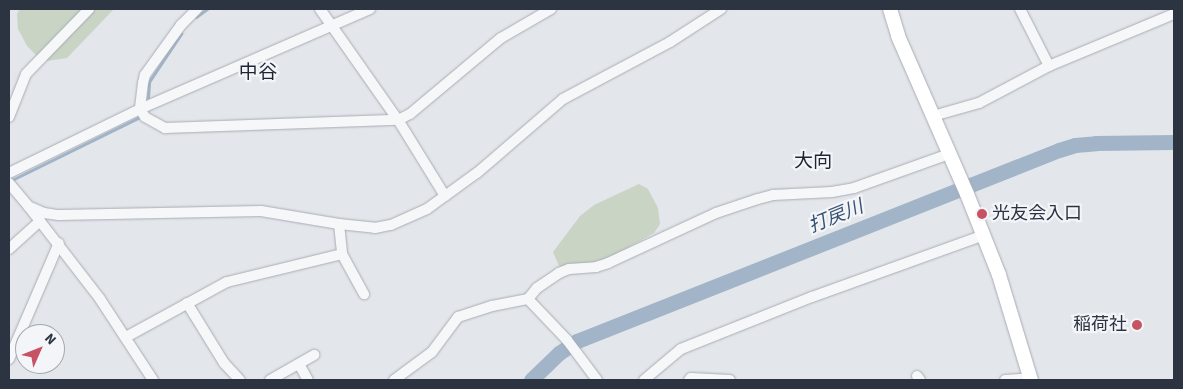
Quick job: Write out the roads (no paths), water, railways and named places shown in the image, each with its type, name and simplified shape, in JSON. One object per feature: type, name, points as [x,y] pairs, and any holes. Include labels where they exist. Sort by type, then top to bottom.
[{"type":"street","points":[[9,117],[26,74],[89,9]]},
{"type":"street","points":[[197,9],[181,24],[145,75],[140,109],[146,117],[165,128],[398,120],[410,114],[501,38],[551,9]]},
{"type":"street","points":[[320,9],[398,120],[445,196]]},
{"type":"street","points":[[9,173],[140,109],[370,9]]},
{"type":"street","points":[[528,9],[534,19]]},
{"type":"street","points":[[28,206],[44,213],[59,215],[261,210],[339,224],[375,228],[391,225],[426,209],[477,173],[563,99],[670,42],[721,9]]},
{"type":"street","points":[[890,9],[898,36],[984,235],[1014,318],[1031,379],[1005,380]]},
{"type":"street","points":[[1020,9],[1049,66]]},
{"type":"street","points":[[934,116],[980,103],[1049,66],[1174,14]]},
{"type":"street","points":[[394,380],[432,352],[458,317],[492,306],[528,299],[537,288],[559,273],[608,263],[716,213],[773,195],[832,192],[854,188],[949,154]]},
{"type":"street","points":[[9,184],[59,243],[126,337],[153,380]]},
{"type":"street","points":[[9,249],[40,221]]},
{"type":"street","points":[[339,224],[342,254],[364,294]]},
{"type":"street","points":[[644,380],[681,349],[812,297],[984,235]]},
{"type":"street","points":[[9,359],[59,243]]},
{"type":"street","points":[[126,337],[227,282],[342,254]]},
{"type":"street","points":[[528,299],[567,340],[597,380]]},
{"type":"street","points":[[187,303],[224,363],[240,380]]},
{"type":"street","points":[[270,380],[314,355]]},
{"type":"street","points":[[299,364],[308,380]]},
{"type":"street","points":[[689,380],[691,378],[730,380]]},
{"type":"waterway","points":[[196,17],[207,9]]},
{"type":"waterway","points":[[148,98],[149,82],[181,34]]},
{"type":"waterway","points":[[10,181],[138,118]]},
{"type":"waterway","name":"打戻川","points":[[531,380],[559,353],[577,341],[1059,150],[1075,145],[1096,143],[1174,142]]},
{"type":"place","name":"光友会入口","points":[[982,214]]},
{"type":"place","name":"稲荷社","points":[[1137,325]]},
{"type":"district","name":"中谷","points":[[258,73]]},
{"type":"district","name":"大向","points":[[813,162]]}]
